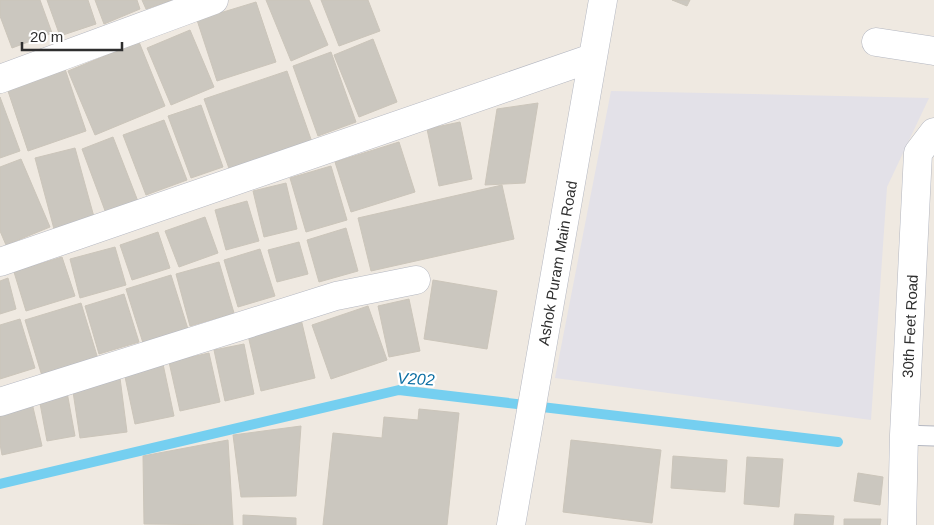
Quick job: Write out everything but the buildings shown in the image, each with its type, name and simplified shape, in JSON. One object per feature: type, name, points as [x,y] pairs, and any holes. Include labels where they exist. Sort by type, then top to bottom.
[{"type":"street","points":[[0,79],[214,0]]},
{"type":"street","name":"Ashok Puram Main Road","points":[[511,525],[603,0]]},
{"type":"street","points":[[876,42],[934,51]]},
{"type":"street","points":[[0,262],[592,58]]},
{"type":"street","name":"30th Feet Road","points":[[902,525],[904,435],[918,153],[934,132]]},
{"type":"street","points":[[0,402],[336,296],[416,280]]},
{"type":"lane","points":[[904,435],[934,436]]},
{"type":"shaded area","points":[[611,91],[929,98],[887,187],[871,420],[555,378]]},
{"type":"waterway","name":"V202","points":[[0,484],[399,390],[838,442]]}]
